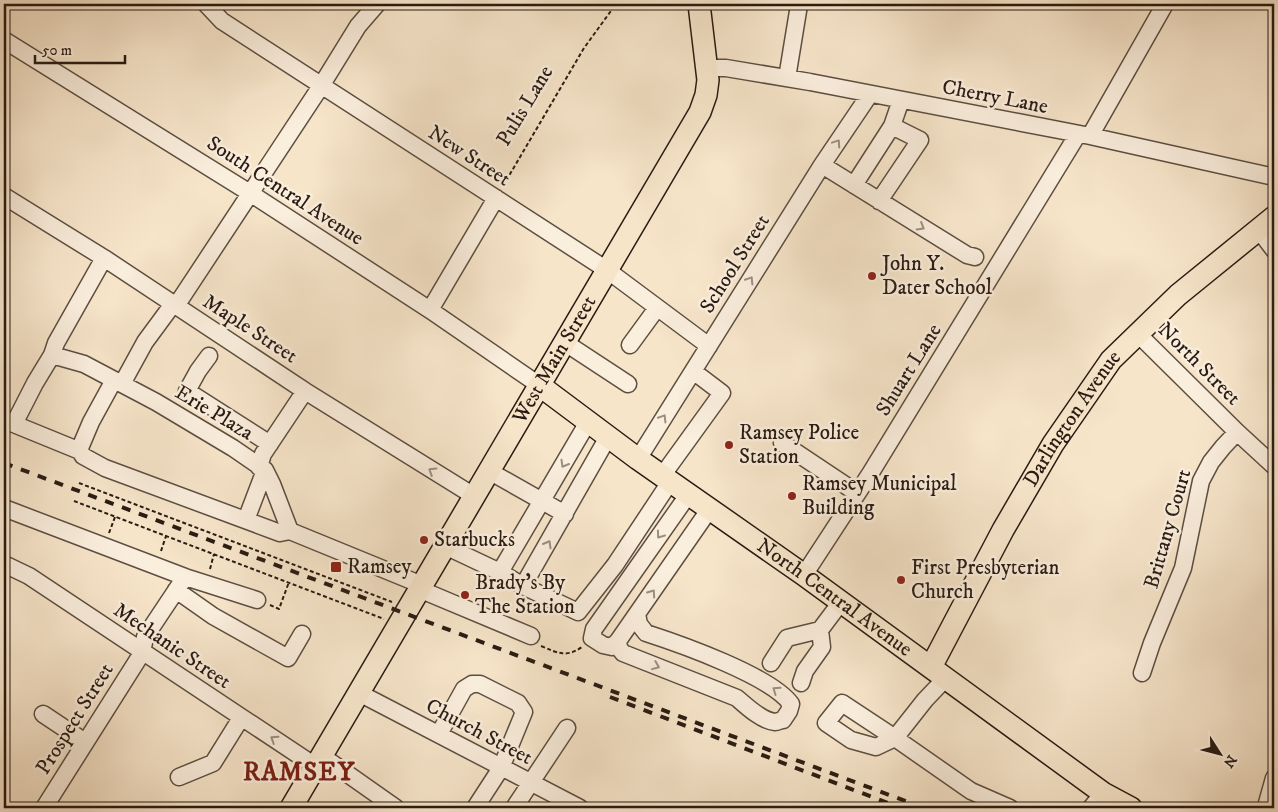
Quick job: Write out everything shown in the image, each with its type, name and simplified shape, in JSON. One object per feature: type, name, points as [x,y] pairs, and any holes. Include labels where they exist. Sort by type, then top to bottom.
[{"type":"main road","name":"West Main Street","points":[[290,808],[359,693],[388,628],[421,587],[700,112],[706,95],[707,74],[699,4]]},
{"type":"main road","name":"Darlington Avenue","points":[[938,673],[1003,530],[1053,444],[1111,360],[1178,295],[1266,223]]},
{"type":"main road","name":"North Central Avenue","points":[[539,385],[638,459],[804,575],[938,673],[1097,801],[1131,808]]},
{"type":"street","name":"New Street","points":[[206,4],[222,21],[606,270],[708,346]]},
{"type":"street","points":[[80,451],[91,422],[250,193],[321,86],[358,26],[377,4]]},
{"type":"street","name":"Shuart Lane","points":[[804,575],[858,493],[1001,263],[1166,4]]},
{"type":"street","points":[[787,78],[799,5]]},
{"type":"street","name":"South Central Avenue","points":[[4,40],[250,193],[430,310],[539,385]]},
{"type":"street","name":"Cherry Lane","points":[[707,74],[726,68],[787,78],[1084,135],[1274,177]]},
{"type":"street","name":"School Street","points":[[638,459],[822,165],[870,94]]},
{"type":"street","points":[[854,185],[892,126],[901,100]]},
{"type":"street","points":[[879,201],[920,140],[892,126]]},
{"type":"street","points":[[822,165],[967,255],[975,257]]},
{"type":"street","name":"Maple Street","points":[[4,196],[104,258],[305,391],[474,496]]},
{"type":"street","points":[[430,310],[496,198]]},
{"type":"street","points":[[1266,223],[1274,250]]},
{"type":"street","points":[[104,258],[56,342],[52,355],[9,422],[80,451],[83,456],[105,468],[280,533],[290,531],[531,636]]},
{"type":"street","points":[[630,345],[657,308]]},
{"type":"street","name":"North Street","points":[[1138,334],[1274,466]]},
{"type":"street","points":[[564,342],[628,384]]},
{"type":"street","name":"Erie Plaza","points":[[52,355],[84,364],[118,382],[233,448],[262,468],[272,484],[290,531]]},
{"type":"street","points":[[209,356],[187,391],[270,444]]},
{"type":"street","points":[[445,546],[578,612],[615,565],[666,479],[722,393],[693,371]]},
{"type":"street","points":[[246,520],[262,468],[263,454],[305,391]]},
{"type":"street","points":[[500,572],[588,422]]},
{"type":"street","name":"Brittany Court","points":[[1142,673],[1152,643],[1183,568],[1201,481],[1211,462],[1238,432]]},
{"type":"street","points":[[523,586],[608,437]]},
{"type":"street","points":[[782,443],[858,493]]},
{"type":"street","points":[[489,470],[565,514]]},
{"type":"street","points":[[688,495],[594,629],[592,638],[603,646],[612,647],[618,641],[709,510]]},
{"type":"street","points":[[4,508],[104,546],[181,584],[257,600]]},
{"type":"street","name":"Mechanic Street","points":[[4,564],[29,576],[241,718],[318,761],[332,763],[396,808]]},
{"type":"street","points":[[181,584],[213,616],[288,658],[302,634]]},
{"type":"street","name":"Prospect Street","points":[[44,808],[142,653],[145,637],[181,584]]},
{"type":"street","points":[[771,663],[788,638],[820,630],[841,602]]},
{"type":"street","points":[[618,641],[619,648],[623,653],[737,698],[746,707],[764,718],[775,722],[783,720],[791,704],[787,698],[774,688],[727,664],[646,633],[639,624],[637,614]]},
{"type":"street","points":[[801,683],[805,671],[822,647],[820,630]]},
{"type":"street","points":[[938,673],[925,700],[895,738],[971,791],[1010,808]]},
{"type":"street","points":[[439,734],[464,689],[472,684],[480,684],[518,702],[524,712],[500,768],[476,808]]},
{"type":"street","name":"Church Street","points":[[359,693],[580,808]]},
{"type":"street","points":[[43,714],[85,742]]},
{"type":"street","points":[[179,777],[213,763],[241,718]]},
{"type":"street","points":[[514,808],[567,728]]},
{"type":"street","points":[[1267,808],[1274,778]]},
{"type":"path","name":"Pulis Lane","points":[[496,198],[584,48],[616,4]]},
{"type":"path","points":[[79,483],[392,602]]},
{"type":"path","points":[[74,501],[289,582],[388,628]]},
{"type":"path","points":[[104,546],[115,517]]},
{"type":"path","points":[[161,551],[166,536]]},
{"type":"path","points":[[210,569],[214,554]]},
{"type":"path","points":[[257,600],[279,608],[289,582]]},
{"type":"railway","points":[[4,463],[924,808]]},
{"type":"railway","points":[[610,697],[901,808]]},
{"type":"place","name":"John Y. Dater School","points":[[872,276]]},
{"type":"place","name":"Ramsey Police Station","points":[[729,445]]},
{"type":"place","name":"Ramsey Municipal Building","points":[[792,496]]},
{"type":"place","name":"Starbucks","points":[[424,540]]},
{"type":"place","name":"Ramsey","points":[[336,567]]},
{"type":"place","name":"First Presbyterian Church","points":[[901,580]]},
{"type":"place","name":"Brady's By The Station","points":[[465,595]]},
{"type":"district","name":"RAMSEY","points":[[299,772]]}]
